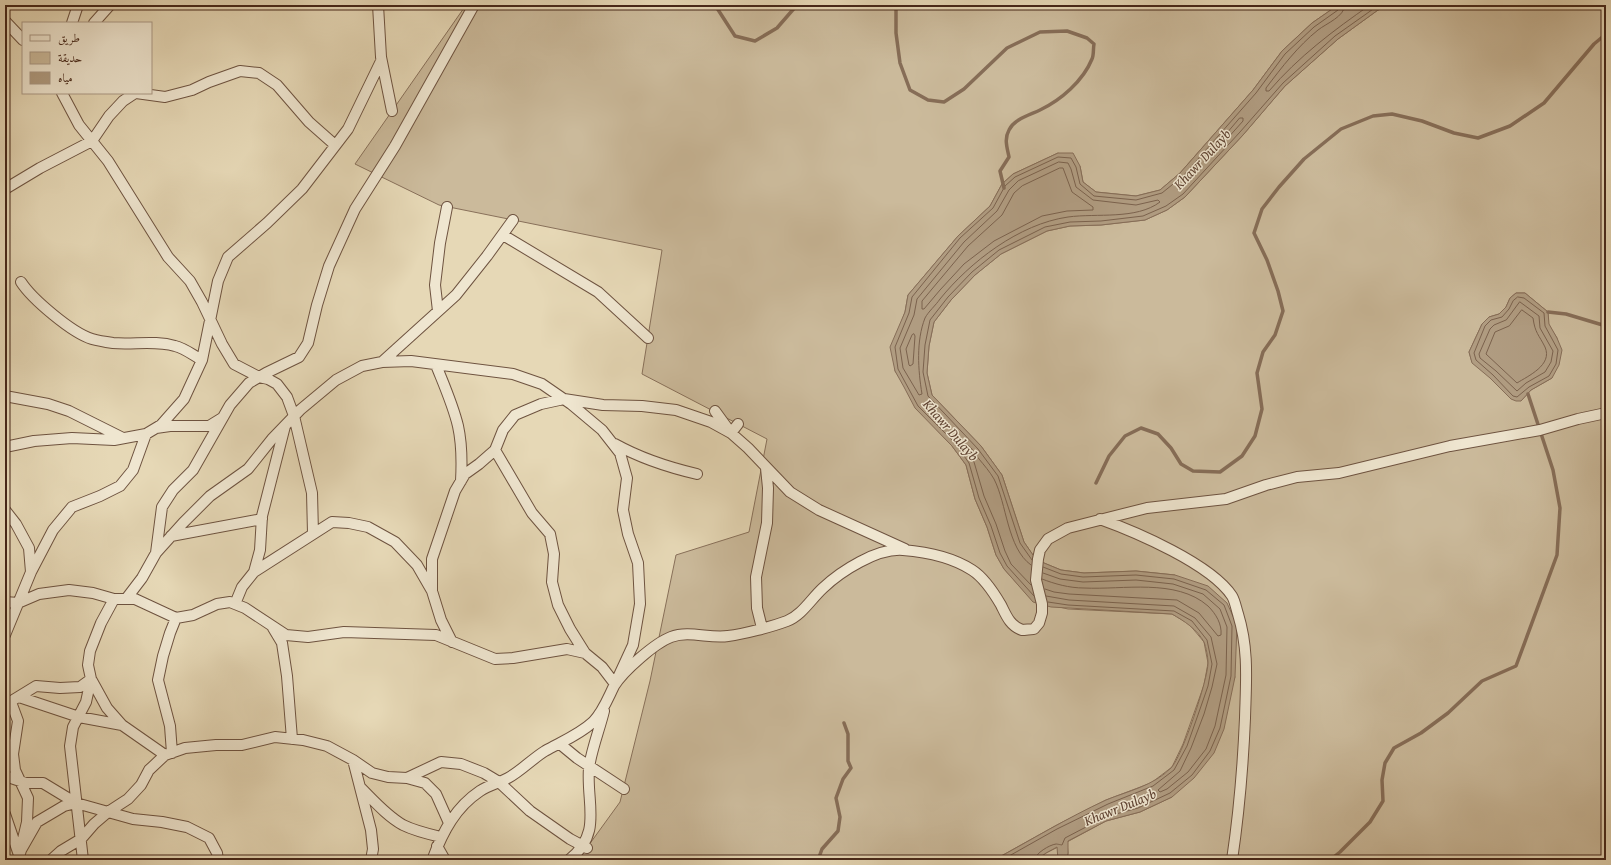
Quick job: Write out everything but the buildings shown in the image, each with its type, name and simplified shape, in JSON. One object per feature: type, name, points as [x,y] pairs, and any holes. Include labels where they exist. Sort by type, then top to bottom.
[{"type":"street","points":[[72,22],[78,5]]},
{"type":"street","points":[[95,22],[110,5]]},
{"type":"street","points":[[378,5],[381,61],[392,111]]},
{"type":"street","points":[[156,553],[162,507],[173,490],[193,470],[230,405],[249,383],[299,357],[308,343],[317,305],[329,266],[355,209],[396,146],[474,5]]},
{"type":"street","points":[[5,21],[22,39]]},
{"type":"street","points":[[5,446],[34,441],[72,438],[114,440],[146,434],[161,425],[184,399],[202,360],[218,281],[228,257],[267,223],[302,189],[348,129],[381,61]]},
{"type":"street","points":[[143,94],[164,97],[192,90],[240,71],[259,73],[277,85],[309,122],[335,145]]},
{"type":"street","points":[[62,94],[78,125],[108,161],[168,257],[190,281],[222,344],[234,364],[259,377],[268,379],[277,384],[287,397],[294,416],[312,493],[313,533]]},
{"type":"street","points":[[5,189],[40,168],[92,141],[109,116],[123,101],[134,94]]},
{"type":"street","points":[[438,311],[435,285],[440,243],[447,207]]},
{"type":"street","points":[[382,362],[456,295],[514,220]]},
{"type":"street","points":[[503,235],[598,292],[648,338]]},
{"type":"street","points":[[21,282],[27,291],[40,304],[71,327],[91,339],[114,343],[146,343],[174,346],[202,360]]},
{"type":"street","points":[[126,599],[142,578],[156,553],[210,496],[248,469],[285,425],[336,380],[362,366],[382,362],[411,361],[513,374],[542,384],[564,399],[602,430],[620,453],[627,478],[623,510],[628,534],[638,563],[640,604],[633,645],[606,703],[594,721],[575,736],[544,752],[509,778],[481,790],[461,806],[449,823],[433,858],[430,860]]},
{"type":"street","points":[[436,365],[447,391],[458,426],[462,460],[461,481]]},
{"type":"street","points":[[5,396],[48,404],[69,410],[123,438]]},
{"type":"street","points":[[432,591],[432,559],[455,490],[465,474],[495,450],[503,430],[515,415],[541,404],[564,399],[602,405],[642,406],[676,410],[711,422],[731,433]]},
{"type":"street","points":[[715,411],[731,433],[748,448],[790,492],[819,510],[909,551]]},
{"type":"street","points":[[615,684],[627,670],[645,654],[671,637],[683,634],[727,636],[788,621],[800,612],[823,588],[850,566],[876,555],[901,550],[926,552],[952,560],[973,571],[986,584],[1000,604],[1008,621],[1022,630],[1034,629],[1039,623],[1042,613],[1042,604],[1036,580],[1040,550],[1048,539],[1068,528],[1147,508],[1226,499],[1266,485],[1291,479],[1339,473],[1450,446],[1540,430],[1606,413]]},
{"type":"street","points":[[156,428],[170,426],[209,426],[223,417]]},
{"type":"street","points":[[731,433],[738,424]]},
{"type":"street","points":[[254,572],[260,550],[262,519],[285,425]]},
{"type":"street","points":[[5,634],[31,572],[54,530],[72,507],[120,486],[133,470],[146,434]]},
{"type":"street","points":[[612,442],[635,455],[665,466],[697,474]]},
{"type":"street","points":[[495,450],[532,513],[550,534],[554,554],[552,582],[558,605],[570,629],[585,653],[602,667],[615,684]]},
{"type":"street","points":[[762,628],[757,608],[756,578],[767,523],[768,488],[766,468]]},
{"type":"street","points":[[5,510],[16,524],[29,548],[31,572]]},
{"type":"street","points":[[171,536],[262,519]]},
{"type":"street","points":[[1100,519],[1123,528],[1193,563],[1220,582],[1232,598],[1242,627],[1247,660],[1243,770],[1239,815],[1232,860]]},
{"type":"street","points":[[235,604],[242,587],[254,572],[332,522],[349,523],[368,527],[395,542],[417,565],[432,591],[441,620],[452,642]]},
{"type":"street","points":[[5,602],[18,603],[39,594],[69,590],[93,593],[114,599],[135,599],[176,618],[193,615],[217,604],[230,602],[245,608],[286,635],[308,637],[344,632],[436,635],[495,658],[512,658],[567,649],[585,653]]},
{"type":"street","points":[[114,599],[101,623],[90,651],[88,665],[91,679],[106,708],[122,725],[168,754]]},
{"type":"street","points":[[168,754],[170,726],[158,680],[163,656],[176,618]]},
{"type":"street","points":[[272,627],[282,643],[287,676],[292,739]]},
{"type":"street","points":[[12,701],[36,686],[60,688],[80,687],[91,679]]},
{"type":"street","points":[[83,860],[70,746],[73,727],[86,702],[91,679]]},
{"type":"street","points":[[12,701],[122,725]]},
{"type":"street","points":[[12,701],[18,721],[13,754],[15,770],[28,798],[27,822],[20,857]]},
{"type":"street","points":[[570,860],[585,847],[588,839],[592,812],[589,791],[590,767],[606,703]]},
{"type":"street","points":[[51,860],[61,851],[81,839],[94,824],[108,812],[128,799],[141,785],[150,770],[168,754],[185,748],[216,745],[242,745],[275,737],[328,746],[372,773],[388,777],[407,778],[425,783],[436,794],[449,823]]},
{"type":"street","points":[[560,744],[590,767],[624,789]]},
{"type":"street","points":[[353,760],[371,830],[373,849],[371,860]]},
{"type":"street","points":[[407,778],[441,762],[461,764],[484,773],[499,782],[530,811],[570,839],[585,847]]},
{"type":"street","points":[[5,776],[26,783],[42,783],[76,803],[108,812],[133,819],[162,822],[187,827],[209,838],[217,853],[218,860]]},
{"type":"street","points":[[361,788],[380,807],[403,824],[439,842],[445,860]]},
{"type":"street","points":[[20,857],[37,822],[64,806],[76,803]]},
{"type":"street","points":[[5,814],[20,857]]},
{"type":"green space","points":[[466,5],[1338,5],[1312,23],[1282,51],[1253,90],[1180,173],[1160,190],[1136,196],[1096,192],[1083,182],[1080,166],[1058,153],[1013,174],[1002,184],[990,206],[958,236],[908,295],[905,312],[900,326],[895,371],[935,428],[952,446],[966,465],[975,499],[987,527],[996,555],[1004,569],[1033,601],[1068,609],[1172,614],[1189,624],[1204,642],[1208,663],[1204,685],[1183,744],[1172,767],[1151,783],[1106,800],[994,860],[578,860],[620,802],[650,681],[676,555],[749,532],[767,439],[642,374],[662,250],[439,205],[355,164]]},
{"type":"green space","points":[[1394,5],[1606,5],[1606,860],[1067,860],[1067,842],[1106,821],[1140,812],[1172,797],[1235,677],[1175,575],[1136,571],[1084,573],[1061,570],[1044,563],[1033,555],[1024,542],[1002,475],[981,446],[932,395],[927,373],[929,346],[934,322],[951,300],[975,275],[1001,254],[1047,231],[1070,226],[1101,225],[1145,220],[1167,210],[1185,197],[1243,135],[1285,86],[1338,39],[1378,10]],"holes":[[[1516,293],[1525,293],[1548,312],[1548,324],[1557,338],[1552,378],[1531,390],[1521,401],[1472,362],[1469,352],[1482,324],[1489,317],[1499,314],[1506,307],[1510,298]]]},
{"type":"green space","points":[[1058,847],[1058,860],[1036,860],[1046,853]]},
{"type":"water","name":"Khawr Dulayb","points":[[1338,5],[1394,5],[1378,10],[1338,39],[1285,86],[1243,135],[1185,197],[1167,210],[1145,220],[1101,225],[1070,226],[1047,231],[1001,254],[975,275],[951,300],[934,322],[929,346],[927,373],[932,395],[981,446],[1002,475],[1024,542],[1033,555],[1044,563],[1061,570],[1084,573],[1136,571],[1175,575],[1208,586],[1227,603],[1237,625],[1235,677],[1224,729],[1214,753],[1194,778],[1172,797],[1140,812],[1106,821],[1068,841],[1067,860],[1058,860],[1057,847],[1036,860],[994,860],[1106,800],[1148,784],[1171,768],[1176,761],[1188,734],[1204,685],[1208,663],[1207,655],[1204,642],[1198,633],[1172,614],[1051,607],[1033,602],[1004,569],[996,555],[987,527],[975,499],[966,465],[952,446],[915,408],[895,371],[890,347],[905,312],[908,295],[958,236],[990,206],[1002,184],[1013,174],[1058,153],[1073,153],[1080,166],[1083,182],[1096,192],[1136,196],[1160,190],[1180,173],[1253,90],[1282,51],[1312,23]]},
{"type":"water","points":[[1516,293],[1525,293],[1548,312],[1549,324],[1562,350],[1559,365],[1552,378],[1531,390],[1521,401],[1511,399],[1472,363],[1469,352],[1482,324],[1489,317],[1499,314],[1506,307],[1510,298]]},
{"type":"waterway","points":[[715,5],[735,36],[755,41],[777,28],[797,5]]},
{"type":"waterway","points":[[896,5],[896,33],[900,63],[910,90],[928,100],[944,102],[964,89],[1007,48],[1040,32],[1067,31],[1087,38],[1094,44],[1093,57],[1088,67],[1070,89],[1056,101],[1011,126],[1007,133],[1006,140],[1009,157],[1000,171],[1004,188]]},
{"type":"waterway","points":[[1601,5],[1606,8]]},
{"type":"waterway","points":[[1096,483],[1109,456],[1125,436],[1141,428],[1158,434],[1171,448],[1181,464],[1193,471],[1220,472],[1242,456],[1255,436],[1262,409],[1257,373],[1263,352],[1275,335],[1283,311],[1278,291],[1267,260],[1254,233],[1262,209],[1304,159],[1341,129],[1373,116],[1392,114],[1422,121],[1454,133],[1478,138],[1510,126],[1544,103],[1594,44],[1606,34]]},
{"type":"waterway","points":[[1548,312],[1566,314],[1606,326]]},
{"type":"waterway","points":[[1330,860],[1370,822],[1383,801],[1382,780],[1385,763],[1394,748],[1421,733],[1448,713],[1482,681],[1516,666],[1557,555],[1560,508],[1553,470],[1528,394]]},
{"type":"waterway","points":[[818,860],[822,849],[838,831],[840,817],[836,798],[843,779],[851,768],[848,761],[848,734],[844,723]]}]
